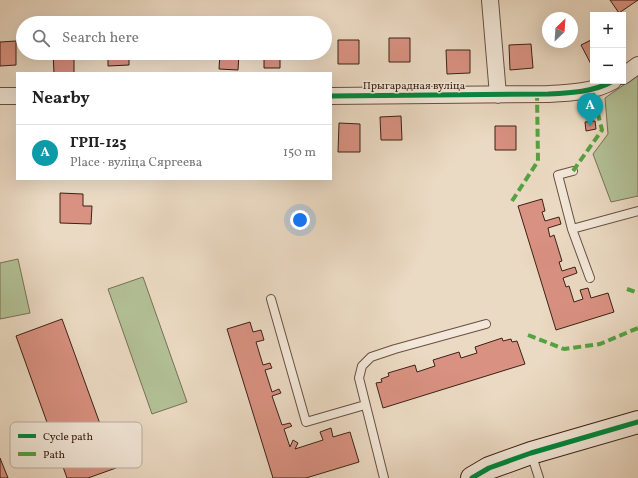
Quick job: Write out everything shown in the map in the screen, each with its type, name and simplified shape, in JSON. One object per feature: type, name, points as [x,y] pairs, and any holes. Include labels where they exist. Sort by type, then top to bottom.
[{"type":"street","points":[[490,0],[498,95]]},
{"type":"street","points":[[626,74],[638,65]]},
{"type":"street","name":"Прыгарадная вуліца","points":[[332,96],[571,93],[592,90],[606,84]]},
{"type":"street","points":[[0,96],[16,96]]},
{"type":"street","points":[[472,478],[489,468],[531,453],[638,422]]},
{"type":"lane","points":[[573,171],[558,175],[572,229],[590,278]]},
{"type":"lane","points":[[572,229],[638,211]]},
{"type":"lane","points":[[271,299],[306,422],[365,406]]},
{"type":"lane","points":[[384,478],[359,378],[362,366],[371,358],[395,349],[486,324]]},
{"type":"lane","points":[[531,453],[538,478]]},
{"type":"green space","points":[[638,75],[638,196],[611,202],[593,154],[608,134],[605,98]]},
{"type":"green space","points":[[18,259],[30,313],[0,319],[0,263]]},
{"type":"green space","points":[[143,277],[187,402],[152,414],[108,289]]},
{"type":"building","points":[[610,0],[638,0],[620,12],[618,12]]},
{"type":"building","points":[[389,38],[410,38],[410,62],[389,62]]},
{"type":"building","points":[[338,40],[359,40],[359,64],[338,64]]},
{"type":"building","points":[[590,40],[590,62],[581,45]]},
{"type":"building","points":[[16,41],[16,65],[0,66],[0,42]]},
{"type":"building","points":[[531,44],[533,68],[510,70],[509,45]]},
{"type":"building","points":[[446,50],[470,50],[470,73],[447,74]]},
{"type":"building","points":[[53,60],[74,60],[74,72],[54,72]]},
{"type":"building","points":[[108,60],[129,60],[129,65],[108,66]]},
{"type":"building","points":[[220,60],[239,60],[238,70],[219,69]]},
{"type":"building","points":[[264,60],[280,60],[280,68],[264,68]]},
{"type":"building","points":[[401,116],[402,140],[381,140],[380,117]]},
{"type":"building","points":[[595,121],[596,129],[586,131],[585,122]]},
{"type":"building","points":[[339,123],[360,124],[360,152],[338,152]]},
{"type":"building","points":[[495,126],[516,126],[516,150],[495,150]]},
{"type":"building","points":[[60,193],[83,194],[83,206],[92,206],[91,224],[60,223]]},
{"type":"building","points":[[542,199],[545,211],[542,212],[545,221],[559,217],[561,224],[548,228],[550,237],[554,235],[562,261],[559,262],[562,271],[575,267],[577,273],[563,278],[566,287],[569,286],[574,302],[583,299],[580,290],[588,288],[591,298],[608,293],[614,312],[556,330],[518,206]]},
{"type":"building","points":[[62,319],[99,422],[47,422],[16,336]]},
{"type":"building","points":[[250,322],[253,332],[261,330],[264,340],[256,342],[263,365],[270,363],[272,368],[265,370],[272,392],[279,389],[281,393],[272,396],[282,425],[290,423],[292,426],[284,429],[290,447],[293,440],[298,443],[295,449],[323,440],[320,432],[331,428],[333,437],[350,432],[359,462],[306,478],[273,478],[227,329]]},
{"type":"building","points":[[502,338],[503,341],[511,339],[512,342],[517,341],[525,364],[383,408],[376,383],[382,382],[381,379],[389,376],[388,373],[415,365],[417,372],[435,366],[433,360],[459,352],[461,358],[477,353],[475,347]]},
{"type":"building","points":[[0,458],[8,478],[0,478]]},
{"type":"building","points":[[63,468],[116,468],[88,478],[67,478]]},
{"type":"marked path","points":[[573,171],[602,130],[592,90]]},
{"type":"marked path","points":[[512,201],[538,161],[537,94]]},
{"type":"marked path","points":[[627,289],[638,293]]},
{"type":"marked path","points":[[528,335],[564,349],[600,344],[638,328]]},
{"type":"cycle path","points":[[332,96],[556,94],[590,90],[608,84]]},
{"type":"cycle path","points":[[472,478],[489,468],[531,453],[638,422]]},
{"type":"place","name":"ГРП-125","points":[[590,126]]}]
